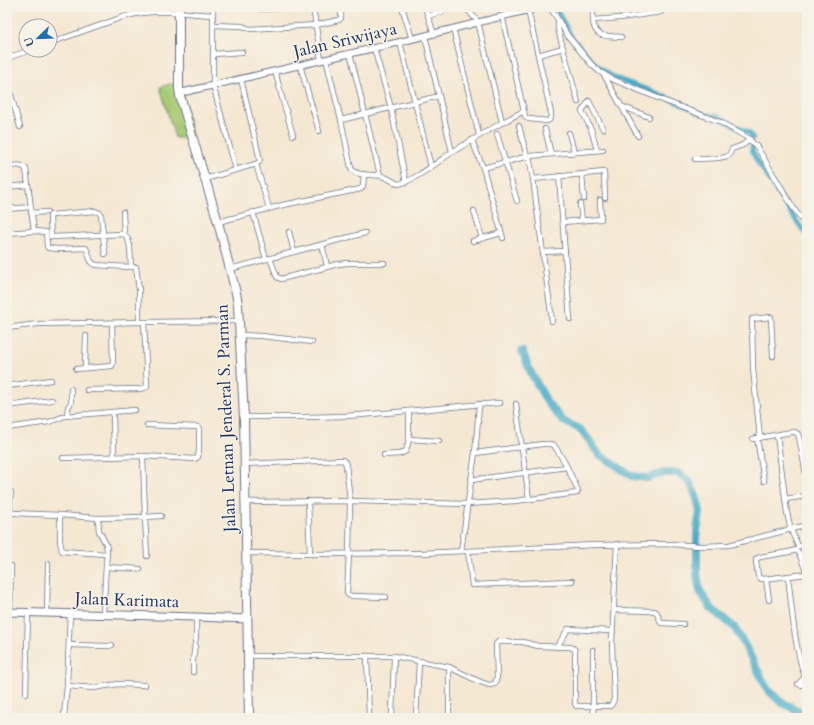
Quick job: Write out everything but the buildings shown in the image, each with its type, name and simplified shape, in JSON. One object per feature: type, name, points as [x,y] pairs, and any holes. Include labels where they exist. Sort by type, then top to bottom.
[{"type":"highway","name":"Jalan Letnan Jenderal S. Parman","points":[[179,10],[180,93],[218,222],[238,299],[244,417],[249,718]]},
{"type":"main road","name":"Jalan Karimata","points":[[9,612],[247,619]]},
{"type":"street","points":[[213,7],[213,85],[236,170]]},
{"type":"street","points":[[260,9],[301,7]]},
{"type":"street","points":[[313,7],[324,60],[341,120],[351,168],[354,172],[380,175],[398,184],[406,182],[479,135],[524,111]]},
{"type":"street","points":[[213,25],[242,26],[250,29],[316,25],[339,20],[341,18],[341,7]]},
{"type":"street","points":[[402,7],[412,39]]},
{"type":"street","points":[[425,7],[434,34]]},
{"type":"street","points":[[428,16],[456,7]]},
{"type":"street","points":[[463,7],[468,10],[478,22],[502,122]]},
{"type":"street","name":"Jalan Sriwijaya","points":[[180,93],[434,34],[540,7]]},
{"type":"street","points":[[550,7],[568,36],[591,64],[600,72],[612,79],[720,122],[750,139],[757,147],[794,209],[807,226]]},
{"type":"street","points":[[594,7],[593,20],[596,30],[602,35],[621,37]]},
{"type":"street","points":[[58,40],[134,14],[179,10],[213,15]]},
{"type":"street","points":[[502,16],[526,118],[547,121],[551,117],[528,10]]},
{"type":"street","points":[[593,20],[661,12]]},
{"type":"street","points":[[558,21],[558,29],[578,102]]},
{"type":"street","points":[[453,28],[479,135]]},
{"type":"street","points":[[425,36],[452,152]]},
{"type":"street","points":[[400,42],[430,167]]},
{"type":"street","points":[[374,48],[391,108],[406,182]]},
{"type":"street","points":[[538,55],[563,48]]},
{"type":"street","points":[[214,54],[242,52]]},
{"type":"street","points":[[350,53],[380,175]]},
{"type":"street","points":[[7,58],[18,54]]},
{"type":"street","points":[[300,65],[319,130]]},
{"type":"street","points":[[275,71],[293,135]]},
{"type":"street","points":[[604,74],[638,136]]},
{"type":"street","points":[[241,79],[269,208]]},
{"type":"street","points":[[7,84],[20,127]]},
{"type":"street","points":[[341,120],[439,96]]},
{"type":"street","points":[[596,150],[591,129],[582,111],[588,100],[604,129]]},
{"type":"street","points":[[621,106],[649,117]]},
{"type":"street","points":[[519,126],[533,179],[552,321]]},
{"type":"street","points":[[545,129],[551,154]]},
{"type":"street","points":[[569,133],[574,152]]},
{"type":"street","points":[[497,134],[517,201]]},
{"type":"street","points":[[695,159],[727,156],[732,149],[743,145],[750,139]]},
{"type":"street","points":[[472,140],[483,168],[502,236],[482,238],[473,241]]},
{"type":"street","points":[[483,168],[528,157],[603,150]]},
{"type":"street","points":[[205,180],[258,162]]},
{"type":"street","points":[[7,167],[20,165],[24,166],[26,169],[34,231]]},
{"type":"street","points":[[533,179],[604,172],[605,198]]},
{"type":"street","points":[[218,222],[269,208],[361,189],[363,186],[364,174]]},
{"type":"street","points":[[582,174],[584,200]]},
{"type":"street","points":[[560,176],[570,319]]},
{"type":"street","points":[[7,187],[28,185]]},
{"type":"street","points":[[563,222],[601,219],[600,200]]},
{"type":"street","points":[[580,204],[582,220]]},
{"type":"street","points":[[7,209],[31,207]]},
{"type":"street","points":[[105,254],[103,235],[101,215],[100,213],[95,211],[52,214],[50,216],[51,237],[103,235],[124,234]]},
{"type":"street","points":[[474,211],[482,238]]},
{"type":"street","points":[[31,214],[47,212]]},
{"type":"street","points":[[123,212],[124,234],[129,242],[131,266]]},
{"type":"street","points":[[253,212],[268,258],[276,277],[280,279],[328,266],[348,263],[384,263]]},
{"type":"street","points":[[7,233],[34,231],[46,232],[47,247],[49,248],[86,248],[92,263],[96,265],[136,267],[147,387],[141,389],[87,390]]},
{"type":"street","points":[[289,232],[294,252]]},
{"type":"street","points":[[230,269],[365,233]]},
{"type":"street","points":[[322,244],[328,266]]},
{"type":"street","points":[[543,252],[565,251]]},
{"type":"street","points":[[764,481],[757,438],[752,319],[771,317],[773,356]]},
{"type":"street","points":[[7,328],[38,324],[239,321]]},
{"type":"street","points":[[76,369],[110,367],[113,365],[112,322]]},
{"type":"street","points":[[240,335],[312,342]]},
{"type":"street","points":[[85,368],[86,336]]},
{"type":"street","points":[[7,386],[51,380]]},
{"type":"street","points":[[66,416],[68,407],[71,403],[71,389]]},
{"type":"street","points":[[7,406],[52,400]]},
{"type":"street","points":[[244,417],[315,417],[359,415],[500,403]]},
{"type":"street","points":[[461,551],[477,432],[479,404]]},
{"type":"street","points":[[516,404],[529,499]]},
{"type":"street","points":[[7,428],[50,422],[66,416],[135,410]]},
{"type":"street","points":[[384,455],[400,454],[405,452],[408,439],[409,411]]},
{"type":"street","points":[[113,412],[114,456]]},
{"type":"street","points":[[64,458],[143,456],[195,459],[198,457],[198,427],[146,425]]},
{"type":"street","points":[[757,438],[791,432],[798,434],[807,480]]},
{"type":"street","points":[[777,435],[787,513],[798,546],[807,546]]},
{"type":"street","points":[[408,439],[439,441]]},
{"type":"street","points":[[245,502],[350,501],[467,504],[577,493],[578,490],[564,461],[552,444],[474,453]]},
{"type":"street","points":[[143,456],[148,556]]},
{"type":"street","points":[[245,464],[343,460],[346,465],[350,501],[347,593],[348,595],[352,596],[386,597]]},
{"type":"street","points":[[471,480],[567,467]]},
{"type":"street","points":[[7,490],[11,493],[9,513],[98,518],[161,516]]},
{"type":"street","points":[[785,500],[807,496]]},
{"type":"street","points":[[308,501],[310,554]]},
{"type":"street","points":[[60,515],[60,540],[62,551],[106,554]]},
{"type":"street","points":[[98,518],[99,531],[106,544],[107,550],[103,614]]},
{"type":"street","points":[[246,553],[349,554],[468,551],[595,544],[670,544],[693,546],[729,545],[807,525]]},
{"type":"street","points":[[249,656],[394,656],[449,668],[478,681],[493,685],[495,684],[497,677],[496,642],[524,642],[538,646],[569,647],[575,650],[574,703],[576,706],[610,706],[614,700],[612,631],[617,544]]},
{"type":"street","points":[[796,550],[799,553],[807,574],[766,579],[759,578],[756,559],[796,550]]},
{"type":"street","points":[[468,551],[472,584],[572,581]]},
{"type":"street","points":[[47,613],[48,563]]},
{"type":"street","points":[[9,612],[11,566]]},
{"type":"street","points":[[106,567],[140,569]]},
{"type":"street","points":[[788,576],[800,662],[806,676],[798,684],[807,686]]},
{"type":"street","points":[[766,579],[769,600]]},
{"type":"street","points":[[614,610],[655,611],[657,612],[661,622],[683,624]]},
{"type":"street","points":[[26,694],[28,612]]},
{"type":"street","points":[[65,718],[70,613]]},
{"type":"street","points":[[193,672],[196,617]]},
{"type":"street","points":[[557,647],[568,629],[612,631]]},
{"type":"street","points":[[69,644],[112,645]]},
{"type":"street","points":[[593,650],[594,718]]},
{"type":"street","points":[[367,656],[369,718]]},
{"type":"street","points":[[392,718],[394,656]]},
{"type":"street","points":[[416,718],[419,662]]},
{"type":"street","points":[[448,718],[449,668]]},
{"type":"street","points":[[67,686],[93,688],[113,685],[145,685]]},
{"type":"green space","points":[[169,84],[180,84],[193,138],[175,138],[160,87]]},
{"type":"waterway","points":[[555,7],[572,38],[597,66],[615,78],[657,93],[689,108]]},
{"type":"waterway","points":[[696,112],[719,117],[749,133],[753,138]]},
{"type":"waterway","points":[[752,146],[753,153],[760,165],[788,209],[807,235]]},
{"type":"waterway","points":[[522,351],[531,373],[547,402],[563,421],[580,429],[599,454],[632,476],[648,478],[663,473],[678,473],[689,480],[697,499],[700,512],[697,530],[697,575],[700,591],[711,608],[734,627],[768,690],[782,703],[807,714]]}]
